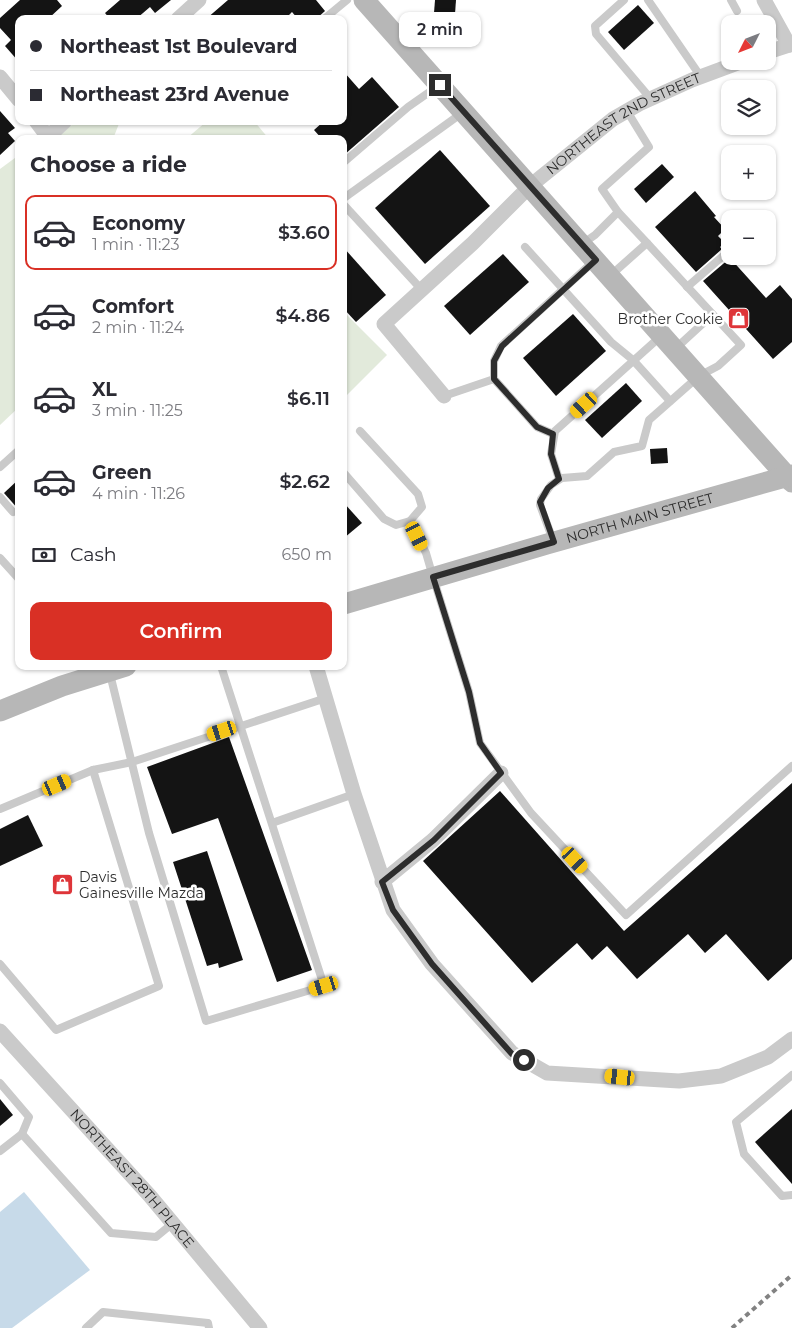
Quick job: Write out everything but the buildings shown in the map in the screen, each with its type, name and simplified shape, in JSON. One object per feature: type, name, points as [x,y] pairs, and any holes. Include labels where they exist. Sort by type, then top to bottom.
[{"type":"main road","points":[[364,0],[790,478]]},
{"type":"main road","name":"NORTH MAIN STREET","points":[[347,603],[554,542],[790,478]]},
{"type":"main road","points":[[0,711],[103,670]]},
{"type":"street","points":[[182,15],[199,0]]},
{"type":"street","points":[[764,0],[791,44],[776,49]]},
{"type":"street","name":"NORTHEAST 2ND STREET","points":[[444,396],[384,324],[473,243],[530,186],[613,119],[652,98],[721,69]]},
{"type":"street","points":[[0,77],[15,95]]},
{"type":"street","points":[[50,135],[61,125]]},
{"type":"street","points":[[317,670],[354,794],[382,882],[393,910],[438,971],[512,1054],[548,1073],[679,1080],[721,1076],[768,1057],[792,1039]]},
{"type":"street","points":[[382,882],[434,840],[501,773]]},
{"type":"street","name":"NORTHEAST 28TH PLACE","points":[[0,1032],[173,1224],[260,1328]]},
{"type":"lane","points":[[329,15],[347,0]]},
{"type":"lane","points":[[624,0],[595,26],[596,34],[652,98]]},
{"type":"lane","points":[[648,0],[701,77]]},
{"type":"lane","points":[[731,0],[737,11]]},
{"type":"lane","points":[[347,159],[408,107],[440,85]]},
{"type":"lane","points":[[554,542],[540,502],[548,488],[559,479],[587,476],[614,452],[642,446],[649,420],[699,376],[718,366],[741,345],[618,212],[602,189],[649,147],[627,111]]},
{"type":"lane","points":[[347,196],[464,112]]},
{"type":"lane","points":[[347,208],[422,290]]},
{"type":"lane","points":[[596,260],[595,235],[618,212]]},
{"type":"lane","points":[[553,434],[537,427],[494,379],[494,361],[497,351],[596,260],[647,243]]},
{"type":"lane","points":[[525,248],[611,342],[634,360],[670,401]]},
{"type":"lane","points":[[687,288],[721,258]]},
{"type":"lane","points":[[559,479],[551,454],[553,434],[634,360],[712,315]]},
{"type":"lane","points":[[444,396],[494,379]]},
{"type":"lane","points":[[347,477],[384,519],[396,525],[410,521],[422,507],[418,494],[360,431]]},
{"type":"lane","points":[[0,467],[15,454]]},
{"type":"lane","points":[[0,497],[13,512]]},
{"type":"lane","points":[[410,521],[426,554],[469,692],[480,743],[531,813],[626,915],[792,766]]},
{"type":"lane","points":[[0,558],[15,575]]},
{"type":"lane","points":[[103,670],[132,762],[149,833],[206,1021],[324,986],[222,670]]},
{"type":"lane","points":[[0,799],[2,808],[92,770],[132,762],[326,698]]},
{"type":"lane","points":[[0,964],[56,1030],[159,986],[92,770]]},
{"type":"lane","points":[[272,824],[354,794]]},
{"type":"lane","points":[[792,1075],[736,1122],[744,1154],[782,1196],[792,1195]]},
{"type":"lane","points":[[0,1083],[29,1117],[22,1134],[0,1151]]},
{"type":"lane","points":[[22,1134],[111,1233],[156,1237],[173,1224]]},
{"type":"lane","points":[[86,1328],[103,1312],[208,1323],[209,1328]]},
{"type":"green space","points":[[72,125],[118,125],[115,135],[60,135]]},
{"type":"green space","points":[[202,125],[257,125],[266,135],[191,135]]},
{"type":"green space","points":[[15,158],[15,411],[0,425],[0,169]]},
{"type":"green space","points":[[347,315],[387,355],[347,395]]},
{"type":"water","points":[[24,1192],[90,1270],[12,1328],[0,1328],[0,1212]]},
{"type":"railway","points":[[732,1328],[792,1275]]},
{"type":"place","name":"Brother Cookie","points":[[739,319]]},
{"type":"place","name":"Davis Gainesville Mazda","points":[[63,885]]},
{"type":"route","points":[[440,85],[596,260],[502,346],[497,351],[494,361],[493,376],[496,383],[518,404],[540,430],[553,434],[551,454],[559,479],[548,488],[540,502],[554,542],[433,577],[469,692],[480,743],[501,773],[434,840],[382,882],[393,910],[432,964],[512,1054],[524,1060]]}]
